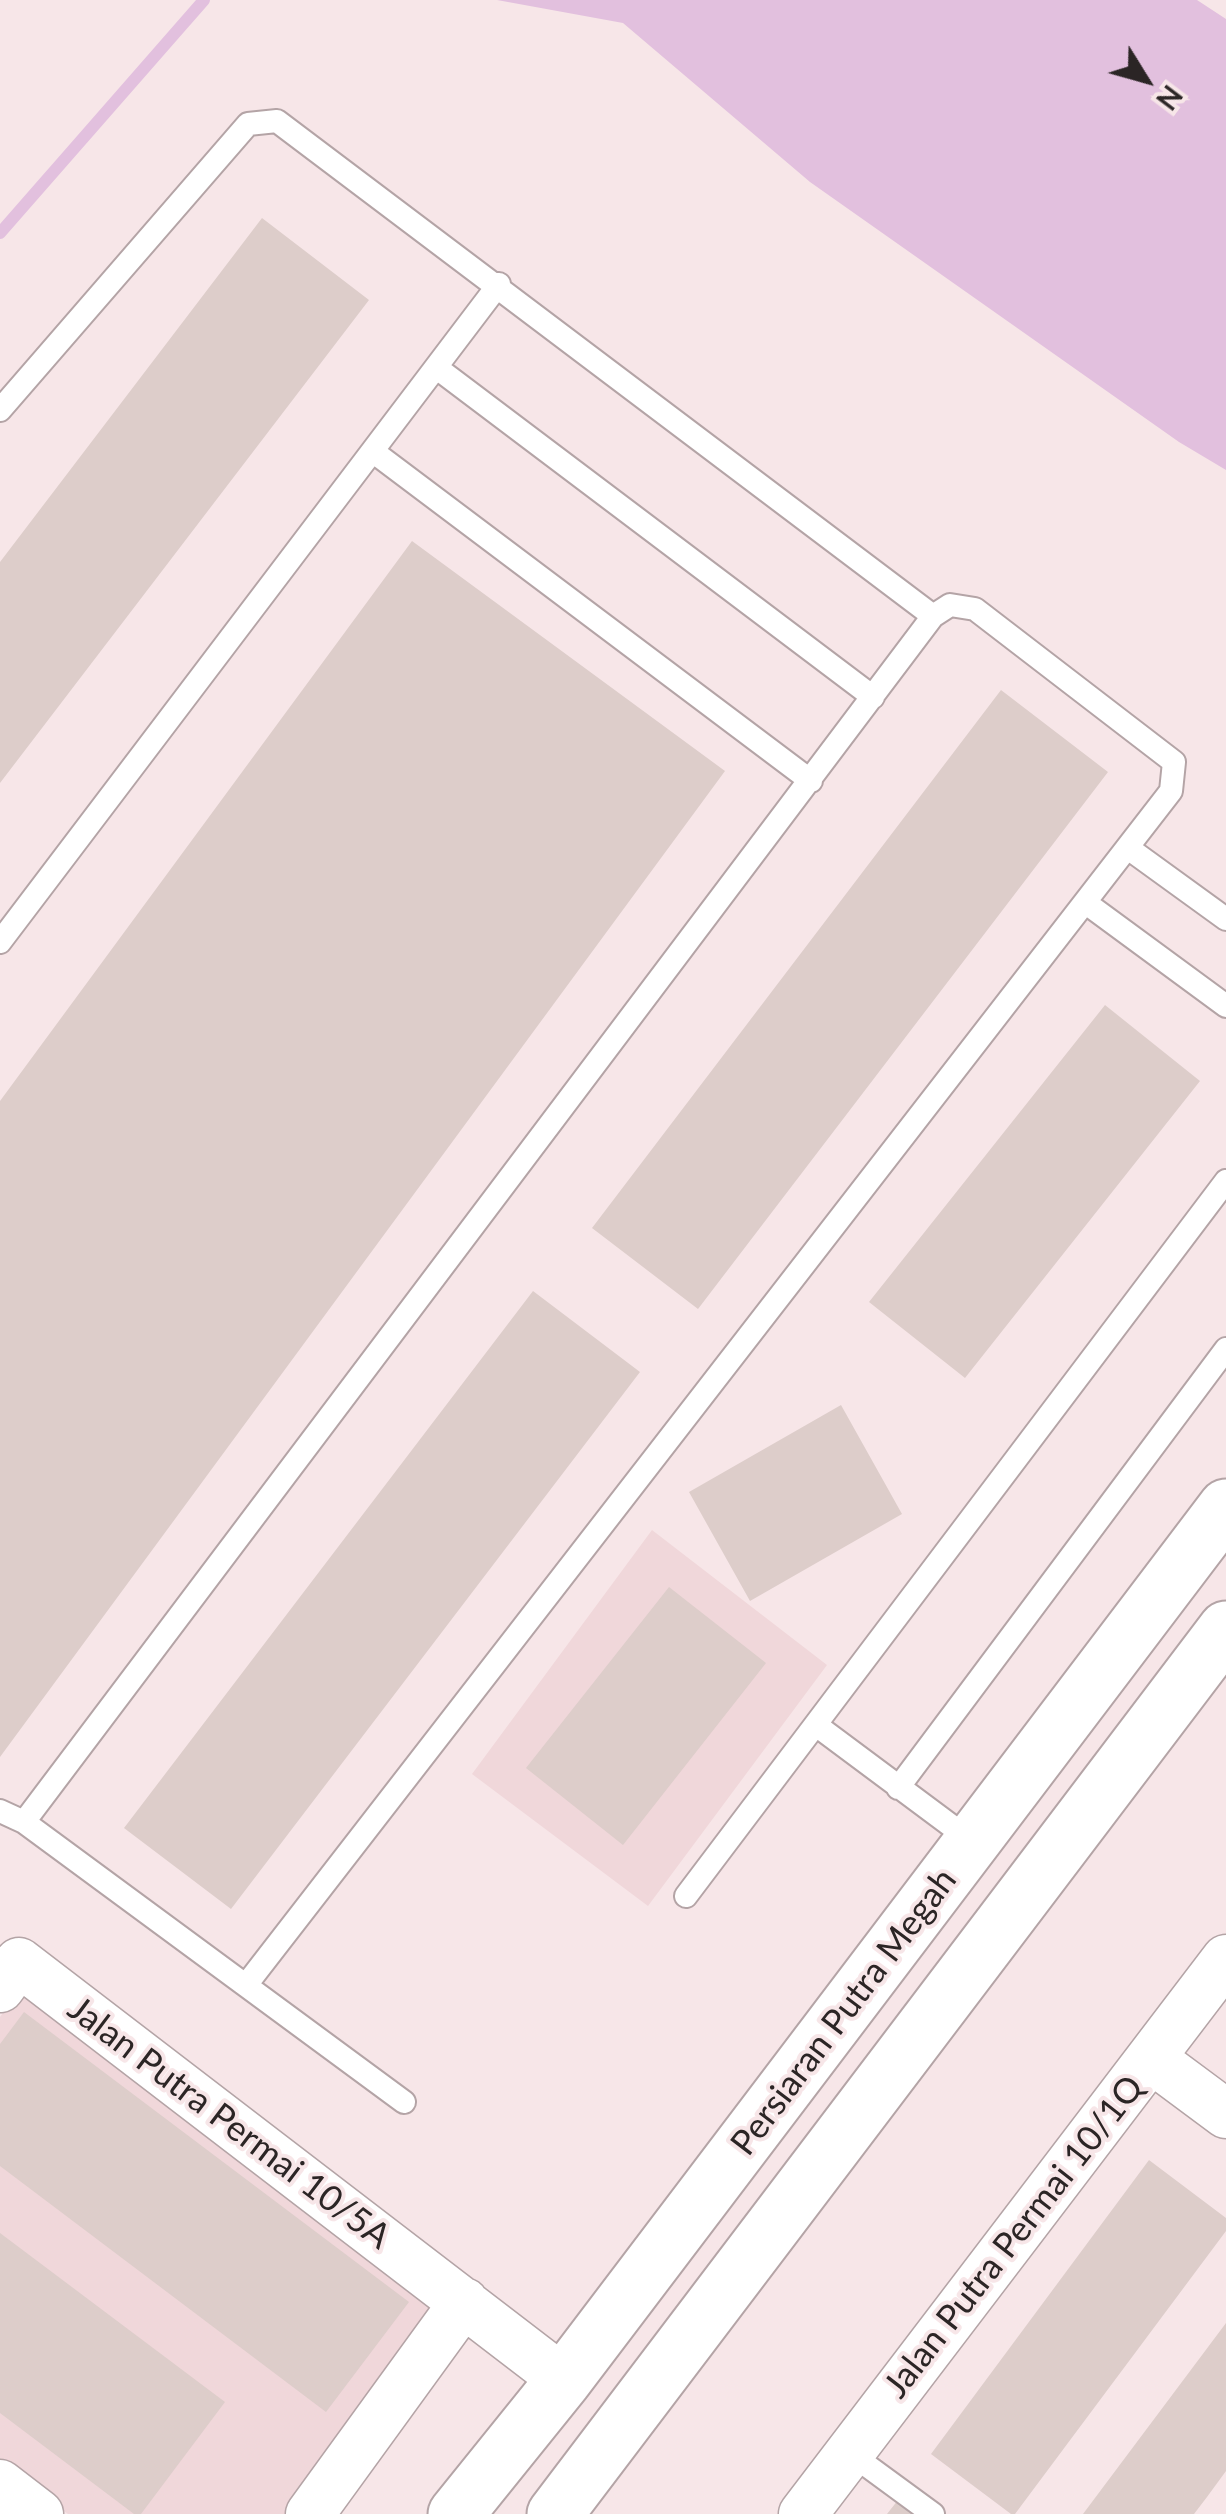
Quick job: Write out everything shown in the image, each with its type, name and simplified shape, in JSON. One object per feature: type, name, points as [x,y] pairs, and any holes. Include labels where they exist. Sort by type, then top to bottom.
[{"type":"street","name":"Persiaran Putra Megah","points":[[456,2514],[564,2380],[1226,1507]]},
{"type":"street","name":"Persiaran Putra Megah","points":[[555,2514],[1226,1628]]},
{"type":"street","name":"Jalan Putra Permai 10/1Q","points":[[802,2514],[1226,1960]]},
{"type":"street","name":"Jalan Putra Permai 10/5A","points":[[10,1975],[464,2302],[564,2380]]},
{"type":"street","points":[[1152,2059],[1226,2114]]},
{"type":"street","points":[[310,2514],[464,2302]]},
{"type":"street","points":[[0,2484],[40,2514]]},
{"type":"lane","points":[[0,410],[248,124],[276,121],[499,284],[933,616]]},
{"type":"lane","points":[[0,942],[499,284]]},
{"type":"lane","points":[[437,368],[873,697]]},
{"type":"lane","points":[[375,452],[811,781]]},
{"type":"lane","points":[[24,1822],[933,616],[950,605],[975,608],[1174,762],[1171,791],[246,1986]]},
{"type":"lane","points":[[1128,848],[1226,919]]},
{"type":"lane","points":[[1086,903],[1226,1006]]},
{"type":"lane","points":[[686,1896],[1226,1181]]},
{"type":"lane","points":[[898,1788],[1226,1349]]},
{"type":"lane","points":[[816,1725],[973,1842]]},
{"type":"lane","points":[[0,1811],[24,1822],[404,2102]]},
{"type":"lane","points":[[847,2452],[933,2514]]},
{"type":"shaded area","points":[[497,0],[1197,0],[1226,19],[1226,470],[1179,442],[810,182],[623,23]]},
{"type":"shaded area","points":[[652,1530],[827,1665],[648,1906],[472,1774]]},
{"type":"shaded area","points":[[22,1987],[441,2307],[286,2514],[68,2514],[0,2463],[0,2017]]},
{"type":"building","points":[[262,218],[369,300],[0,783],[0,562]]},
{"type":"building","points":[[412,541],[725,771],[0,1757],[0,1101]]},
{"type":"building","points":[[1001,690],[1108,772],[698,1309],[592,1228]]},
{"type":"building","points":[[1105,1005],[1200,1081],[965,1378],[869,1302]]},
{"type":"building","points":[[533,1291],[640,1372],[231,1909],[124,1828]]},
{"type":"building","points":[[841,1405],[902,1514],[750,1601],[689,1492]]},
{"type":"building","points":[[669,1587],[766,1663],[623,1845],[526,1768]]},
{"type":"building","points":[[24,2012],[409,2302],[326,2412],[0,2166],[0,2044]]},
{"type":"building","points":[[1149,2160],[1226,2218],[1226,2231],[1015,2514],[1011,2514],[931,2454]]},
{"type":"building","points":[[0,2233],[225,2402],[141,2514],[134,2514],[0,2413]]},
{"type":"building","points":[[1226,2323],[1226,2471],[1207,2497],[1194,2514],[1083,2514]]},
{"type":"building","points":[[898,2500],[917,2514],[887,2514]]},
{"type":"waterway","points":[[0,233],[204,0]]}]
